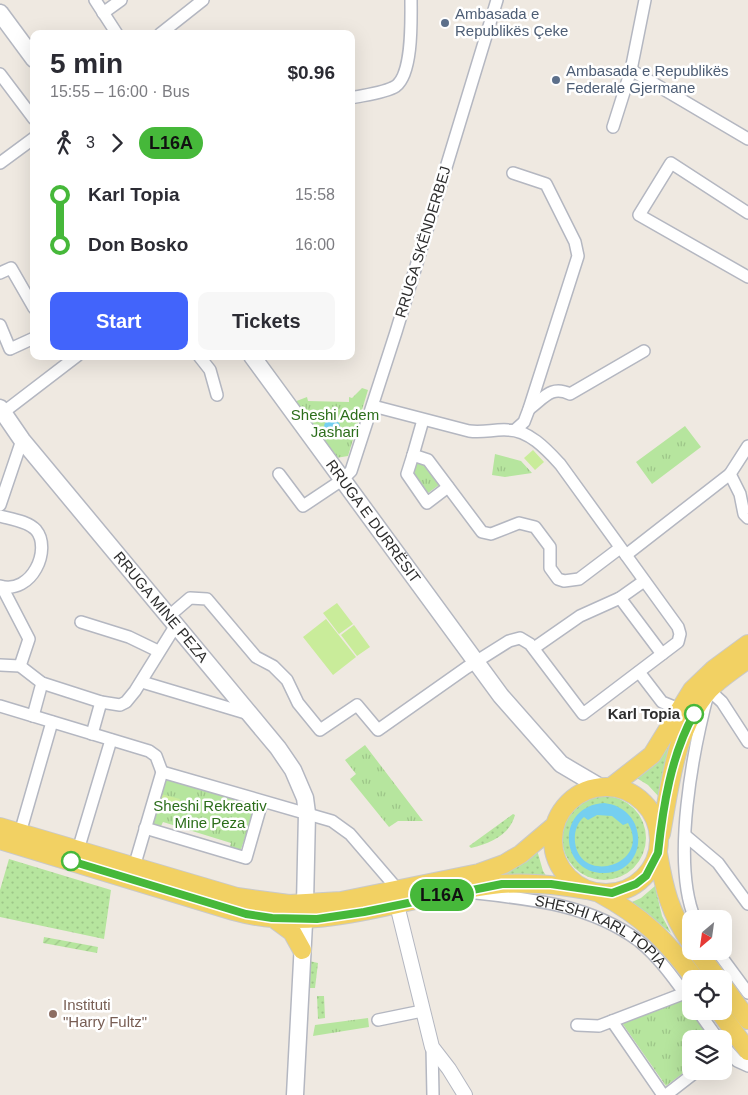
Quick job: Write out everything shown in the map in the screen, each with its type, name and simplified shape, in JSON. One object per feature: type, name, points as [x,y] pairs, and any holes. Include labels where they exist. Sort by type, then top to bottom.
[{"type":"main road","points":[[0,13],[30,54]]},
{"type":"main road","name":"RRUGA E DURRËSIT","points":[[255,360],[501,696],[549,753],[567,769],[606,787]]},
{"type":"main road","name":"RRUGA MINE PEZA","points":[[1,412],[22,440],[251,714],[293,770],[305,798],[307,813],[305,912],[295,1095]]},
{"type":"main road","points":[[606,787],[652,755],[663,740],[679,709],[692,690],[708,674],[748,644]]},
{"type":"main road","points":[[0,840],[233,911],[272,918],[305,912],[341,901],[398,898],[459,891],[491,885],[522,883],[612,893],[636,884],[646,876],[659,846],[680,744],[687,726],[709,690],[748,659]]},
{"type":"main road","points":[[682,931],[667,900],[658,826],[645,804],[624,790],[606,787],[587,790],[571,800],[559,814],[554,826],[552,839],[558,864],[566,875],[593,892],[626,908],[655,930],[682,977]]},
{"type":"main road","points":[[398,898],[504,864],[521,854],[554,826]]},
{"type":"main road","points":[[0,827],[237,898],[274,903],[305,912]]},
{"type":"main road","points":[[272,918],[292,932],[302,950]]},
{"type":"main road","points":[[732,998],[748,1020]]},
{"type":"main road","points":[[726,1020],[748,1051]]},
{"type":"street","points":[[95,0],[114,30]]},
{"type":"street","points":[[103,13],[121,0]]},
{"type":"street","points":[[165,30],[203,0]]},
{"type":"street","points":[[355,97],[392,87],[399,82],[411,40],[411,0]]},
{"type":"street","name":"RRUGA SKËNDERBEJ","points":[[342,480],[351,471],[373,406],[497,0]]},
{"type":"street","points":[[613,127],[631,70],[645,0]]},
{"type":"street","points":[[631,70],[748,139]]},
{"type":"street","points":[[0,74],[30,114]]},
{"type":"street","points":[[0,163],[30,141]]},
{"type":"street","points":[[748,213],[671,163],[639,215],[748,277]]},
{"type":"street","points":[[513,173],[546,184],[575,242],[578,256],[530,409],[524,422],[515,430]]},
{"type":"street","points":[[0,273],[12,268],[30,301]]},
{"type":"street","points":[[0,325],[10,349],[30,340]]},
{"type":"street","points":[[530,409],[551,392],[558,389],[570,394],[644,351]]},
{"type":"street","points":[[202,360],[210,370],[217,395]]},
{"type":"street","points":[[1,412],[62,361]]},
{"type":"street","points":[[0,665],[20,666],[42,683],[101,702],[113,705],[126,702],[142,682],[172,621],[190,598],[207,599],[256,657],[278,670],[290,686],[298,702],[317,727],[324,728],[357,705],[378,730],[426,694],[431,694],[514,638],[526,640],[534,648],[583,714],[678,642],[680,634],[678,627],[560,464],[540,444],[515,430],[483,433],[423,420],[373,406]]},
{"type":"street","points":[[423,420],[407,474],[427,502],[448,487]]},
{"type":"street","points":[[0,505],[22,440]]},
{"type":"street","points":[[413,455],[428,460],[482,532],[491,534],[519,523],[535,527],[550,547],[550,568],[558,579],[564,582],[579,579],[623,551],[730,474],[748,446]]},
{"type":"street","points":[[279,474],[303,506],[342,480]]},
{"type":"street","points":[[730,474],[740,494],[744,514],[748,518]]},
{"type":"street","points":[[0,516],[27,524],[35,529],[41,538],[42,545],[34,573],[24,584],[10,588],[1,587]]},
{"type":"street","points":[[534,648],[566,624],[620,598],[644,581]]},
{"type":"street","points":[[1,587],[29,639],[20,666]]},
{"type":"street","points":[[620,598],[662,654]]},
{"type":"street","points":[[81,622],[129,637],[158,651]]},
{"type":"street","points":[[639,672],[662,702],[679,709]]},
{"type":"street","points":[[142,682],[251,714]]},
{"type":"street","points":[[32,716],[42,683]]},
{"type":"street","points":[[709,690],[722,702],[748,742]]},
{"type":"street","points":[[693,910],[687,893],[686,836],[696,749],[709,690]]},
{"type":"street","points":[[92,734],[101,702]]},
{"type":"street","points":[[0,706],[149,751],[156,756],[162,772],[134,867]]},
{"type":"street","points":[[20,833],[52,722]]},
{"type":"street","points":[[78,850],[111,740]]},
{"type":"street","points":[[162,772],[262,802],[307,813],[332,821],[341,827],[398,898],[422,1011],[432,1047],[433,1095]]},
{"type":"street","points":[[145,828],[246,858],[262,802]]},
{"type":"street","points":[[686,836],[718,863],[748,904]]},
{"type":"street","name":"SHESHI KARL TOPIA","points":[[459,891],[550,902],[575,910],[624,932],[649,950],[682,983]]},
{"type":"street","points":[[723,960],[748,994]]},
{"type":"street","points":[[577,1025],[599,1026],[682,994]]},
{"type":"street","points":[[378,1020],[422,1011]]},
{"type":"street","points":[[612,1021],[664,1095],[685,1080]]},
{"type":"street","points":[[432,1047],[449,1069],[465,1095]]},
{"type":"street","points":[[732,1055],[748,1066]]},
{"type":"green space","name":"Sheshi Adem Jashari","points":[[362,388],[368,390],[348,456],[336,458],[294,402],[307,397],[308,401],[349,402],[349,397],[352,398]]},
{"type":"green space","points":[[685,426],[701,447],[652,484],[636,462]]},
{"type":"green space","points":[[533,450],[544,462],[535,470],[524,458]]},
{"type":"green space","points":[[495,454],[521,461],[532,473],[505,477],[492,475]]},
{"type":"green space","points":[[417,463],[424,465],[439,485],[428,493],[414,473]]},
{"type":"green space","points":[[337,603],[353,624],[339,634],[323,613]]},
{"type":"green space","points":[[326,619],[356,657],[333,675],[303,637]]},
{"type":"green space","points":[[354,625],[370,647],[357,656],[341,635]]},
{"type":"green space","points":[[672,742],[660,798],[648,785],[635,777],[650,766]]},
{"type":"green space","points":[[365,745],[423,821],[398,821],[389,827],[350,779],[356,774],[345,760]]},
{"type":"green space","name":"Sheshi Rekreativ Mine Peza","points":[[168,779],[251,804],[254,812],[241,849],[229,849],[231,843],[163,822],[160,828],[153,825],[151,822],[165,781]]},
{"type":"green space","points":[[161,794],[180,799],[177,811],[158,805]]},
{"type":"green space","points":[[596,796],[612,796],[628,803],[639,814],[646,830],[643,854],[634,868],[628,873],[612,880],[596,880],[580,873],[569,862],[562,846],[562,830],[569,814],[580,803]]},
{"type":"green space","points":[[513,814],[515,815],[512,822],[498,837],[478,846],[471,848],[469,846]]},
{"type":"green space","points":[[537,850],[543,871],[549,880],[480,878]]},
{"type":"green space","points":[[9,859],[111,890],[104,939],[0,917],[0,890]]},
{"type":"green space","points":[[655,886],[662,916],[671,933],[632,902],[641,898]]},
{"type":"green space","points":[[44,937],[98,947],[97,953],[43,943]]},
{"type":"green space","points":[[309,961],[318,963],[315,988],[307,988]]},
{"type":"green space","points":[[317,996],[324,996],[325,1018],[318,1019]]},
{"type":"green space","points":[[682,997],[682,1020],[700,1020],[707,1030],[682,1030],[682,1074],[666,1086],[620,1020]]},
{"type":"green space","points":[[368,1018],[369,1027],[313,1036],[315,1025]]},
{"type":"water","points":[[332,419],[338,421],[340,427],[338,433],[332,435],[326,433],[324,427],[326,421]]},
{"type":"water","points":[[604,803],[619,807],[630,816],[636,827],[638,839],[636,852],[630,862],[619,870],[605,873],[590,870],[579,863],[572,852],[569,840],[571,827],[577,815],[588,807]],"holes":[[[597,815],[612,816],[623,825],[628,823],[633,838],[631,850],[623,859],[612,865],[600,866],[589,864],[580,856],[575,842],[578,825],[584,817],[588,820]]]},
{"type":"bus line","name":"L16A","points":[[71,861],[233,911],[259,917],[304,920],[331,918],[459,891],[513,883],[551,884],[599,893],[612,893],[636,884],[646,876],[653,865],[658,853],[670,783],[680,744],[694,714]]},
{"type":"place","name":"Ambasada e Republikës Çeke","points":[[445,23]]},
{"type":"place","name":"Ambasada e Republikës Federale Gjermane","points":[[556,80]]},
{"type":"place","name":"Karl Topia","points":[[694,714]]},
{"type":"place","name":"Instituti \"Harry Fultz\"","points":[[53,1014]]}]
